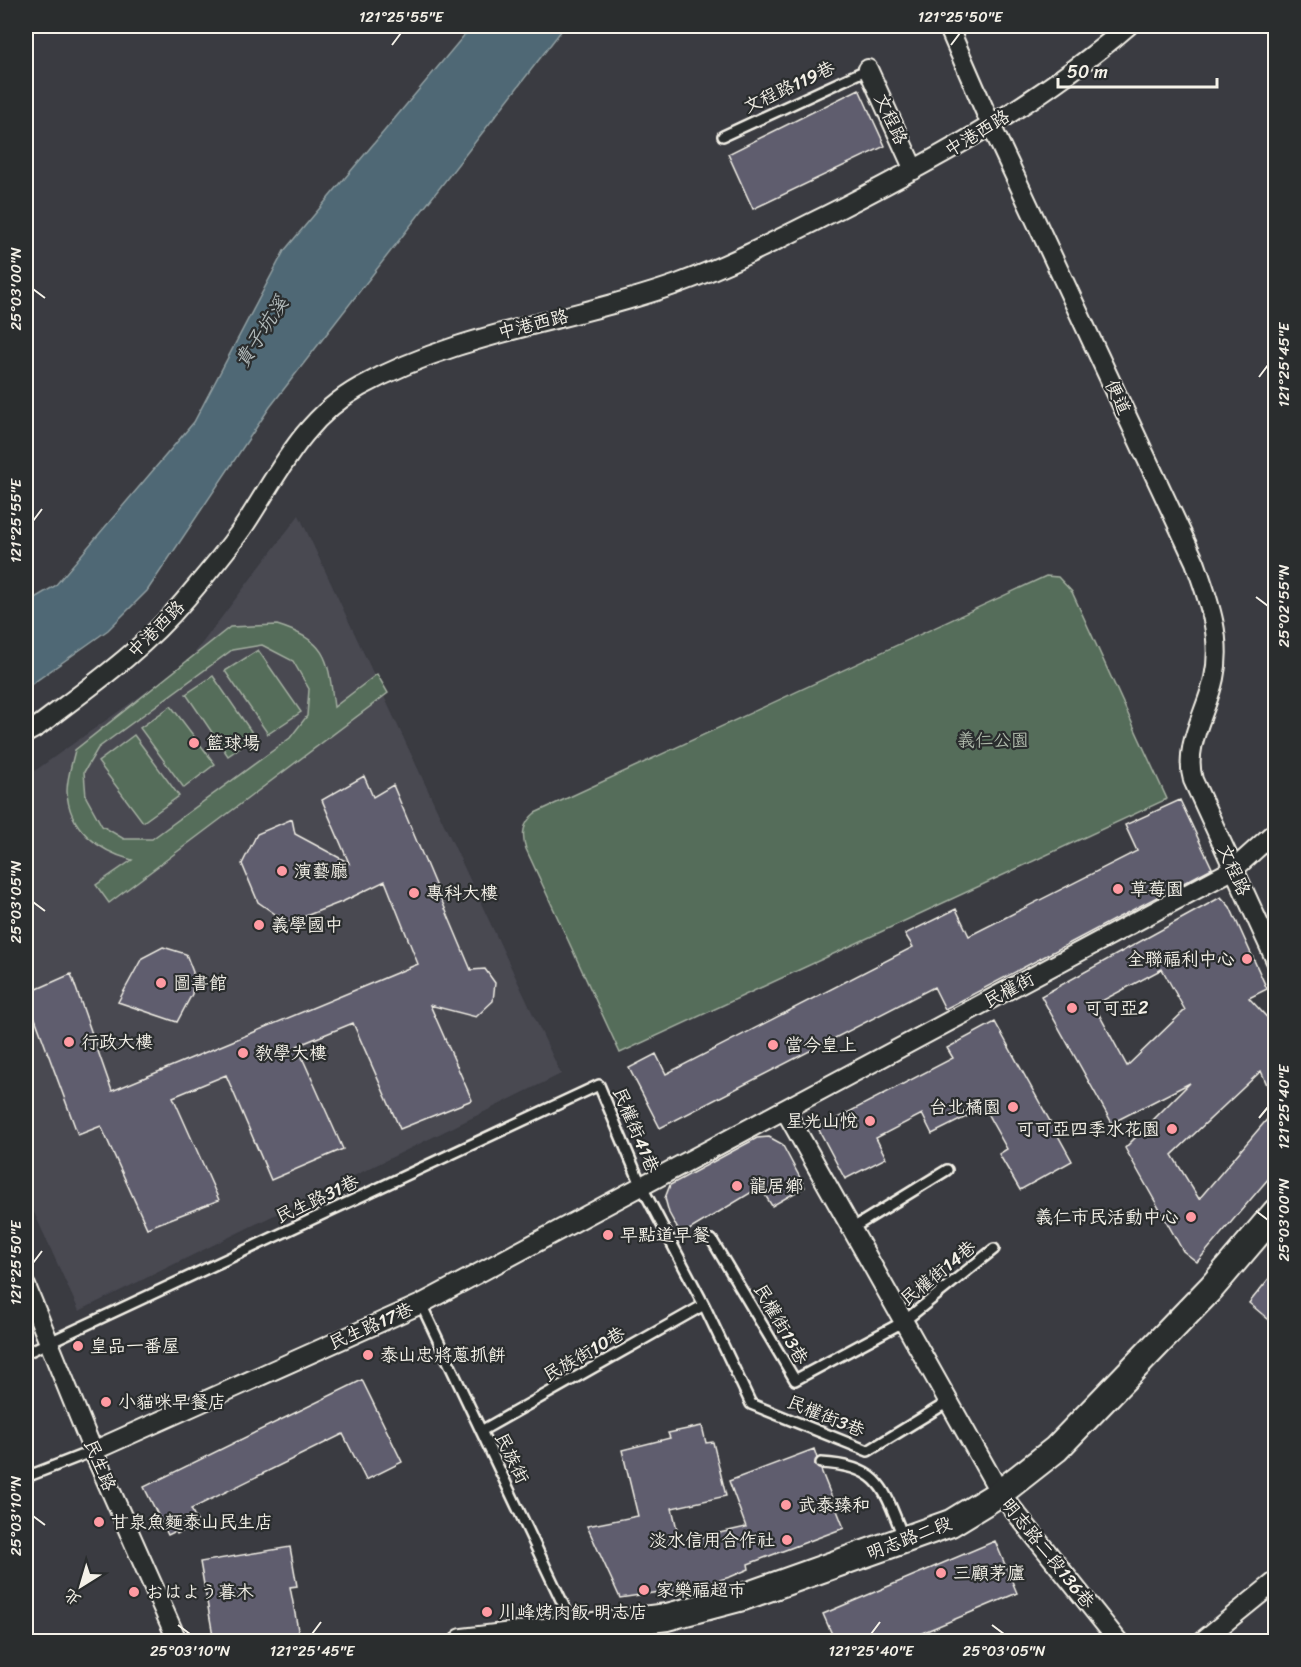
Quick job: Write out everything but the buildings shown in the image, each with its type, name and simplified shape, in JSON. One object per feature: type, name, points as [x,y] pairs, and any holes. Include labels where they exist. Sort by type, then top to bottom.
[{"type":"main road","name":"明志路二段","points":[[463,1641],[578,1634],[666,1617],[743,1597],[951,1523],[1000,1493],[1056,1449],[1212,1287],[1275,1212]]},
{"type":"street","name":"便道","points":[[948,26],[991,125],[1195,562],[1210,605],[1217,645],[1214,677],[1190,750],[1189,765],[1193,780]]},
{"type":"street","name":"中港西路","points":[[26,733],[120,665],[182,604],[244,526],[298,439],[328,409],[358,388],[424,355],[477,338],[676,285],[745,257],[914,170],[991,125],[1059,80],[1128,26]]},
{"type":"street","name":"文程路","points":[[868,69],[914,170]]},
{"type":"street","name":"文程路","points":[[1193,780],[1275,961]]},
{"type":"street","name":"民權街","points":[[642,1187],[1234,869],[1275,831]]},
{"type":"street","points":[[785,1110],[1000,1493]]},
{"type":"street","name":"民生路17巷","points":[[93,1451],[421,1304],[642,1187]]},
{"type":"street","name":"民生路","points":[[26,1286],[93,1451],[178,1641]]},
{"type":"street","name":"明志路二段136巷","points":[[1000,1493],[1119,1641]]},
{"type":"street","points":[[1201,1641],[1275,1581]]},
{"type":"lane","name":"文程路119巷","points":[[723,136],[868,69]]},
{"type":"lane","name":"民權街41巷","points":[[599,1085],[642,1187],[704,1305],[751,1404]]},
{"type":"lane","name":"民生路31巷","points":[[26,1353],[599,1085]]},
{"type":"lane","points":[[851,1229],[947,1170]]},
{"type":"lane","name":"民權街13巷","points":[[712,1240],[795,1380],[903,1322]]},
{"type":"lane","name":"民權街14巷","points":[[903,1322],[994,1249]]},
{"type":"lane","name":"民族街","points":[[421,1304],[578,1634]]},
{"type":"lane","name":"民族街10巷","points":[[481,1431],[704,1305]]},
{"type":"lane","name":"民權街3巷","points":[[751,1404],[868,1451],[948,1402]]},
{"type":"lane","points":[[26,1477],[93,1451]]},
{"type":"lane","points":[[822,1463],[864,1470],[884,1488],[905,1541]]},
{"type":"shaded area","name":"義學國中","points":[[299,515],[561,1074],[79,1311],[26,1195],[26,777],[187,663]]},
{"type":"green space","name":"義仁公園","points":[[1046,576],[1058,577],[1072,592],[1167,799],[620,1053],[526,849],[524,829],[531,817],[535,813]]},
{"type":"green space","points":[[277,625],[307,638],[323,654],[330,677],[334,707],[377,674],[388,693],[109,903],[96,885],[132,860],[97,844],[79,827],[73,817],[67,791],[75,750],[230,627]],"holes":[[[262,645],[293,661],[309,689],[307,716],[290,738],[152,839],[124,839],[102,826],[86,797],[84,772],[98,748],[232,650]]]},
{"type":"green space","points":[[258,650],[301,712],[268,734],[225,671]]},
{"type":"green space","points":[[213,676],[255,737],[228,756],[186,694]]},
{"type":"green space","points":[[171,706],[215,764],[184,788],[140,728]]},
{"type":"green space","points":[[134,735],[179,796],[143,822],[98,762]]},
{"type":"water","name":"貴子坑溪","points":[[472,26],[565,26],[270,407],[147,591],[108,630],[26,688],[26,603],[55,586],[194,422],[284,251]]},
{"type":"place","name":"籃球場","points":[[194,743]]},
{"type":"place","name":"演藝廳","points":[[282,871]]},
{"type":"place","name":"草莓園","points":[[1118,889]]},
{"type":"place","name":"專科大樓","points":[[414,893]]},
{"type":"place","name":"義學國中","points":[[259,925]]},
{"type":"place","name":"全聯福利中心","points":[[1247,959]]},
{"type":"place","name":"圖書館","points":[[161,983]]},
{"type":"place","name":"可可亞2","points":[[1072,1008]]},
{"type":"place","name":"行政大樓","points":[[69,1042]]},
{"type":"place","name":"當今皇上","points":[[773,1045]]},
{"type":"place","name":"教學大樓","points":[[243,1053]]},
{"type":"place","name":"台北橘園","points":[[1013,1107]]},
{"type":"place","name":"星光山悅","points":[[870,1121]]},
{"type":"place","name":"可可亞四季水花園","points":[[1172,1129]]},
{"type":"place","name":"龍居鄉","points":[[737,1186]]},
{"type":"place","name":"義仁市民活動中心","points":[[1191,1217]]},
{"type":"place","name":"早點道早餐","points":[[608,1235]]},
{"type":"place","name":"皇品一番屋","points":[[78,1346]]},
{"type":"place","name":"泰山忠將蔥抓餅","points":[[368,1355]]},
{"type":"place","name":"小貓咪早餐店","points":[[106,1402]]},
{"type":"place","name":"武泰臻和","points":[[786,1505]]},
{"type":"place","name":"甘泉魚麵泰山民生店","points":[[99,1522]]},
{"type":"place","name":"淡水信用合作社","points":[[787,1540]]},
{"type":"place","name":"三顧茅廬","points":[[941,1573]]},
{"type":"place","name":"家樂福超市","points":[[644,1590]]},
{"type":"place","name":"おはよう暮木","points":[[134,1592]]},
{"type":"place","name":"川峰烤肉飯 明志店","points":[[487,1612]]}]
